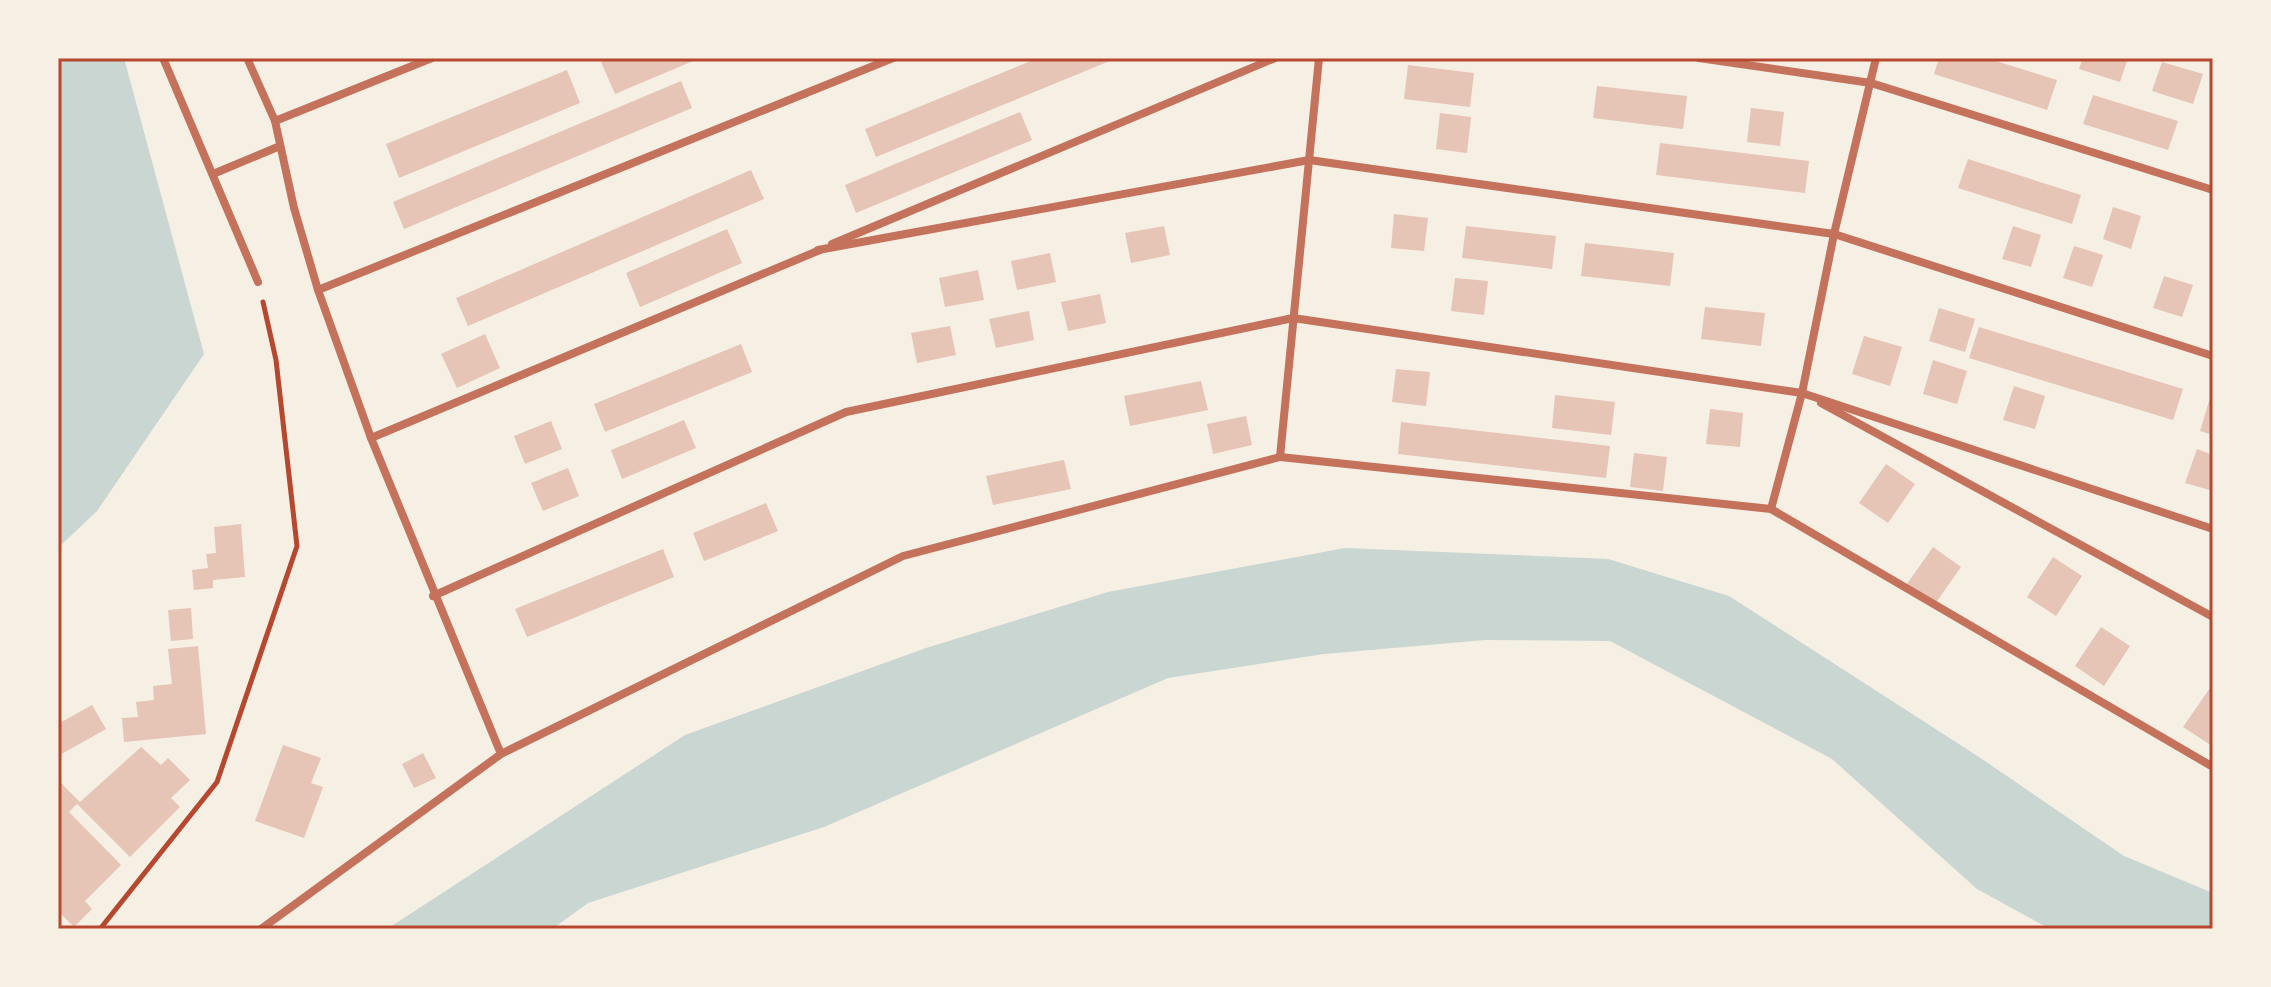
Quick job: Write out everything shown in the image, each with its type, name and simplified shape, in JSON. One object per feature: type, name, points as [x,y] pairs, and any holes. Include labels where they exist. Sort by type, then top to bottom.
[{"type":"street","points":[[163,58],[258,282]]},
{"type":"street","points":[[247,58],[275,121],[318,290],[371,438],[433,596],[501,754]]},
{"type":"street","points":[[275,121],[432,58]]},
{"type":"street","points":[[318,290],[893,58]]},
{"type":"street","points":[[371,438],[1275,58]]},
{"type":"street","points":[[1280,457],[1319,58]]},
{"type":"street","points":[[1699,58],[1871,83],[2213,190]]},
{"type":"street","points":[[1771,509],[1802,393],[1834,234],[1876,58]]},
{"type":"street","points":[[213,174],[280,146]]},
{"type":"street","points":[[818,250],[1309,160],[1834,234],[2213,356]]},
{"type":"street","points":[[433,596],[846,412],[1293,318],[1802,393],[2213,529]]},
{"type":"street","points":[[1802,393],[2213,617]]},
{"type":"street","points":[[261,929],[501,754],[903,556],[1280,457],[1771,509],[2213,767]]},
{"type":"path","points":[[100,929],[217,782],[297,546],[276,360],[258,282]]},
{"type":"shaded area","points":[[58,58],[124,58],[204,354],[97,511],[58,548]]},
{"type":"shaded area","points":[[1345,548],[1608,559],[1729,596],[1979,757],[2124,856],[2213,893],[2213,929],[2050,929],[1977,889],[1832,759],[1610,641],[1485,640],[1324,654],[1168,678],[824,827],[588,903],[552,929],[387,929],[685,735],[926,648],[1108,592]]},
{"type":"building","points":[[610,58],[700,58],[615,94],[601,62]]},
{"type":"building","points":[[1038,58],[1117,58],[876,157],[865,129]]},
{"type":"building","points":[[1939,58],[1986,58],[2057,80],[2047,110],[1934,74]]},
{"type":"building","points":[[2083,58],[2128,58],[2120,82],[2079,69]]},
{"type":"building","points":[[2162,62],[2203,74],[2193,104],[2152,91]]},
{"type":"building","points":[[1408,65],[1474,73],[1470,107],[1404,99]]},
{"type":"building","points":[[567,70],[580,103],[399,178],[386,144]]},
{"type":"building","points":[[681,81],[692,108],[404,229],[393,202]]},
{"type":"building","points":[[1597,86],[1687,96],[1683,129],[1593,118]]},
{"type":"building","points":[[2093,95],[2178,121],[2168,150],[2083,124]]},
{"type":"building","points":[[1751,108],[1784,112],[1780,146],[1747,142]]},
{"type":"building","points":[[1020,112],[1032,140],[856,213],[845,185]]},
{"type":"building","points":[[1440,113],[1471,117],[1467,153],[1436,149]]},
{"type":"building","points":[[1660,143],[1809,161],[1805,193],[1656,175]]},
{"type":"building","points":[[1968,159],[2081,195],[2072,224],[1958,188]]},
{"type":"building","points":[[751,170],[764,199],[468,326],[456,298]]},
{"type":"building","points":[[2113,207],[2141,216],[2131,249],[2103,239]]},
{"type":"building","points":[[1394,214],[1428,218],[1424,251],[1391,248]]},
{"type":"building","points":[[1164,226],[1170,255],[1131,263],[1125,233]]},
{"type":"building","points":[[1466,226],[1556,236],[1552,269],[1462,258]]},
{"type":"building","points":[[2013,226],[2041,235],[2031,267],[2002,259]]},
{"type":"building","points":[[727,229],[742,263],[640,307],[626,273]]},
{"type":"building","points":[[1585,243],[1674,253],[1670,286],[1581,276]]},
{"type":"building","points":[[2074,246],[2103,255],[2092,287],[2063,278]]},
{"type":"building","points":[[1050,253],[1056,282],[1017,290],[1011,261]]},
{"type":"building","points":[[978,270],[984,300],[945,307],[939,278]]},
{"type":"building","points":[[2164,276],[2193,285],[2182,317],[2153,308]]},
{"type":"building","points":[[1455,278],[1488,281],[1484,315],[1451,311]]},
{"type":"building","points":[[1100,294],[1106,323],[1068,331],[1061,302]]},
{"type":"building","points":[[1705,307],[1765,313],[1761,346],[1701,339]]},
{"type":"building","points":[[1939,308],[1975,319],[1965,352],[1929,341]]},
{"type":"building","points":[[1029,311],[1034,340],[996,348],[989,319]]},
{"type":"building","points":[[950,326],[956,355],[917,363],[911,333]]},
{"type":"building","points":[[1979,327],[2183,389],[2173,420],[1969,358]]},
{"type":"building","points":[[485,334],[500,368],[457,388],[441,354]]},
{"type":"building","points":[[1864,336],[1902,347],[1890,386],[1852,374]]},
{"type":"building","points":[[741,344],[752,372],[605,432],[594,404]]},
{"type":"building","points":[[1933,360],[1967,371],[1957,404],[1923,394]]},
{"type":"building","points":[[1396,369],[1430,372],[1426,406],[1392,402]]},
{"type":"building","points":[[1201,381],[1208,410],[1130,426],[1124,396]]},
{"type":"building","points":[[2014,386],[2045,396],[2035,429],[2003,420]]},
{"type":"building","points":[[1555,395],[1615,402],[1611,435],[1552,428]]},
{"type":"building","points":[[2210,398],[2213,399],[2213,435],[2200,431]]},
{"type":"building","points":[[1710,409],[1743,413],[1740,447],[1706,444]]},
{"type":"building","points":[[1246,416],[1252,445],[1213,454],[1207,424]]},
{"type":"building","points":[[684,420],[696,448],[622,479],[611,450]]},
{"type":"building","points":[[551,421],[562,449],[525,464],[514,436]]},
{"type":"building","points":[[1401,422],[1610,446],[1606,478],[1398,454]]},
{"type":"building","points":[[2197,449],[2213,455],[2213,491],[2185,483]]},
{"type":"building","points":[[1634,453],[1667,457],[1663,491],[1630,487]]},
{"type":"building","points":[[1064,460],[1071,489],[993,505],[986,476]]},
{"type":"building","points":[[1886,464],[1915,484],[1888,523],[1859,503]]},
{"type":"building","points":[[568,468],[579,496],[543,511],[531,483]]},
{"type":"building","points":[[766,503],[778,531],[704,561],[693,533]]},
{"type":"building","points":[[241,524],[245,577],[213,580],[213,588],[194,590],[192,570],[208,568],[206,554],[216,553],[214,527]]},
{"type":"building","points":[[1933,547],[1961,567],[1935,604],[1907,584]]},
{"type":"building","points":[[663,549],[674,577],[527,637],[515,609]]},
{"type":"building","points":[[2053,557],[2082,576],[2056,616],[2027,597]]},
{"type":"building","points":[[191,608],[193,639],[171,641],[168,610]]},
{"type":"building","points":[[2101,627],[2130,646],[2104,686],[2075,666]]},
{"type":"building","points":[[198,646],[206,734],[124,742],[122,718],[138,717],[136,702],[154,700],[153,686],[172,684],[168,649]]},
{"type":"building","points":[[2210,688],[2213,690],[2212,746],[2183,727]]},
{"type":"building","points":[[92,705],[106,729],[58,756],[58,724]]},
{"type":"building","points":[[283,745],[321,758],[311,783],[323,787],[304,838],[255,821]]},
{"type":"building","points":[[141,747],[161,765],[168,758],[190,780],[171,798],[180,807],[130,857],[77,804],[69,812],[121,865],[85,901],[92,909],[74,927],[58,911],[58,883],[62,878],[58,874],[58,780],[80,802]]},
{"type":"building","points":[[423,753],[436,778],[414,788],[402,764]]}]
